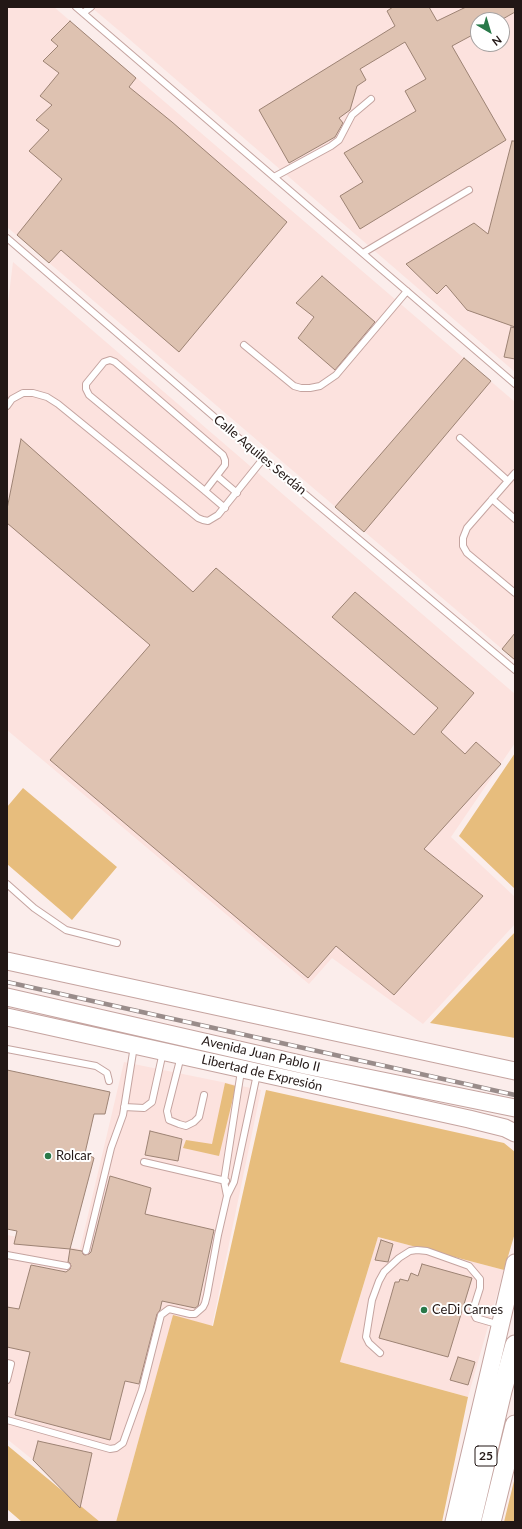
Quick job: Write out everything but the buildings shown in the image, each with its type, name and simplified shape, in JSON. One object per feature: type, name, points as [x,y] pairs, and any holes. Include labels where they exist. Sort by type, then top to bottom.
[{"type":"main road","points":[[7,961],[515,1071]]},
{"type":"main road","points":[[15,999],[44,1012],[125,1037],[134,1046]]},
{"type":"main road","name":"Avenida Juan Pablo II","points":[[15,999],[310,1066],[515,1108]]},
{"type":"main road","name":"Libertad de Expresión","points":[[7,1017],[469,1119],[505,1128],[515,1133]]},
{"type":"main road","points":[[207,1060],[310,1066]]},
{"type":"main road","points":[[454,1522],[515,1263]]},
{"type":"main road","name":"25","points":[[471,1522],[502,1391],[515,1345]]},
{"type":"main road","name":"25","points":[[491,1522],[515,1425]]},
{"type":"main road","points":[[502,1473],[515,1451]]},
{"type":"lane","points":[[76,7],[515,384]]},
{"type":"lane","points":[[83,13],[91,7]]},
{"type":"lane","points":[[274,177],[331,146],[339,140],[352,115],[371,99]]},
{"type":"lane","points":[[363,253],[469,190]]},
{"type":"lane","name":"Calle Aquiles Serdán","points":[[7,238],[263,459],[515,670]]},
{"type":"lane","points":[[244,345],[294,386],[310,388],[320,386],[336,375],[407,291]]},
{"type":"lane","points":[[204,491],[225,465],[223,455],[115,362],[110,360],[104,362],[86,384],[86,389],[89,394],[204,491],[225,508]]},
{"type":"lane","points":[[7,406],[12,399],[23,393],[47,397],[58,404],[198,518],[208,521],[213,519],[225,508],[263,459]]},
{"type":"lane","points":[[460,438],[508,481]]},
{"type":"lane","points":[[515,473],[467,528],[463,538],[463,546],[467,553],[515,593]]},
{"type":"lane","points":[[216,476],[237,493]]},
{"type":"lane","points":[[492,499],[515,519]]},
{"type":"lane","points":[[7,884],[34,908],[66,930],[117,943]]},
{"type":"lane","points":[[86,1251],[111,1148],[123,1115],[134,1046]]},
{"type":"lane","points":[[7,1049],[96,1066],[107,1073],[109,1081]]},
{"type":"lane","points":[[124,1107],[144,1108],[152,1102],[163,1051]]},
{"type":"lane","points":[[182,1055],[167,1111],[169,1120],[186,1126],[194,1122],[199,1117],[204,1095]]},
{"type":"lane","points":[[227,1196],[224,1180],[250,1071]]},
{"type":"lane","points":[[7,1420],[110,1449],[116,1448],[123,1443],[142,1390],[161,1315],[169,1309],[195,1314],[203,1307],[205,1303],[227,1196],[234,1182],[244,1142],[250,1071]]},
{"type":"lane","points":[[144,1162],[234,1182]]},
{"type":"lane","points":[[380,1353],[369,1343],[366,1337],[372,1300],[384,1272],[410,1250],[427,1252],[469,1266],[480,1279],[480,1288],[473,1310],[476,1318],[500,1325]]},
{"type":"lane","points":[[7,1255],[67,1266]]},
{"type":"lane","points":[[7,1363],[11,1364],[7,1380]]},
{"type":"shaded area","points":[[7,7],[54,7],[515,402],[515,660],[7,227]]},
{"type":"shaded area","points":[[91,7],[515,7],[515,372],[129,39]]},
{"type":"shaded area","points":[[13,262],[515,694],[515,743],[451,837],[515,897],[515,924],[423,1024],[332,958],[309,984],[7,730],[7,311]]},
{"type":"shaded area","points":[[515,753],[515,889],[459,836]]},
{"type":"shaded area","points":[[23,788],[117,867],[72,920],[7,864],[7,807]]},
{"type":"shaded area","points":[[515,932],[515,1038],[430,1023]]},
{"type":"shaded area","points":[[124,1062],[261,1090],[212,1326],[173,1316],[116,1522],[99,1522],[80,1508],[33,1460],[7,1439],[7,1235],[80,1249]]},
{"type":"shaded area","points":[[225,1083],[236,1086],[219,1156],[183,1148],[186,1140],[212,1144]]},
{"type":"shaded area","points":[[266,1090],[504,1143],[515,1152],[515,1233],[504,1270],[378,1237],[340,1362],[468,1397],[442,1522],[116,1522],[173,1315],[213,1326]]},
{"type":"shaded area","points":[[378,1237],[504,1270],[468,1397],[340,1362]]},
{"type":"shaded area","points":[[7,1445],[100,1522],[22,1522],[7,1509]]},
{"type":"shaded area","points":[[514,1481],[515,1522],[504,1522]]},
{"type":"railway","points":[[7,982],[515,1095]]},
{"type":"place","name":"Rolcar","points":[[48,1156]]},
{"type":"place","name":"CeDi Carnes","points":[[424,1310]]}]
